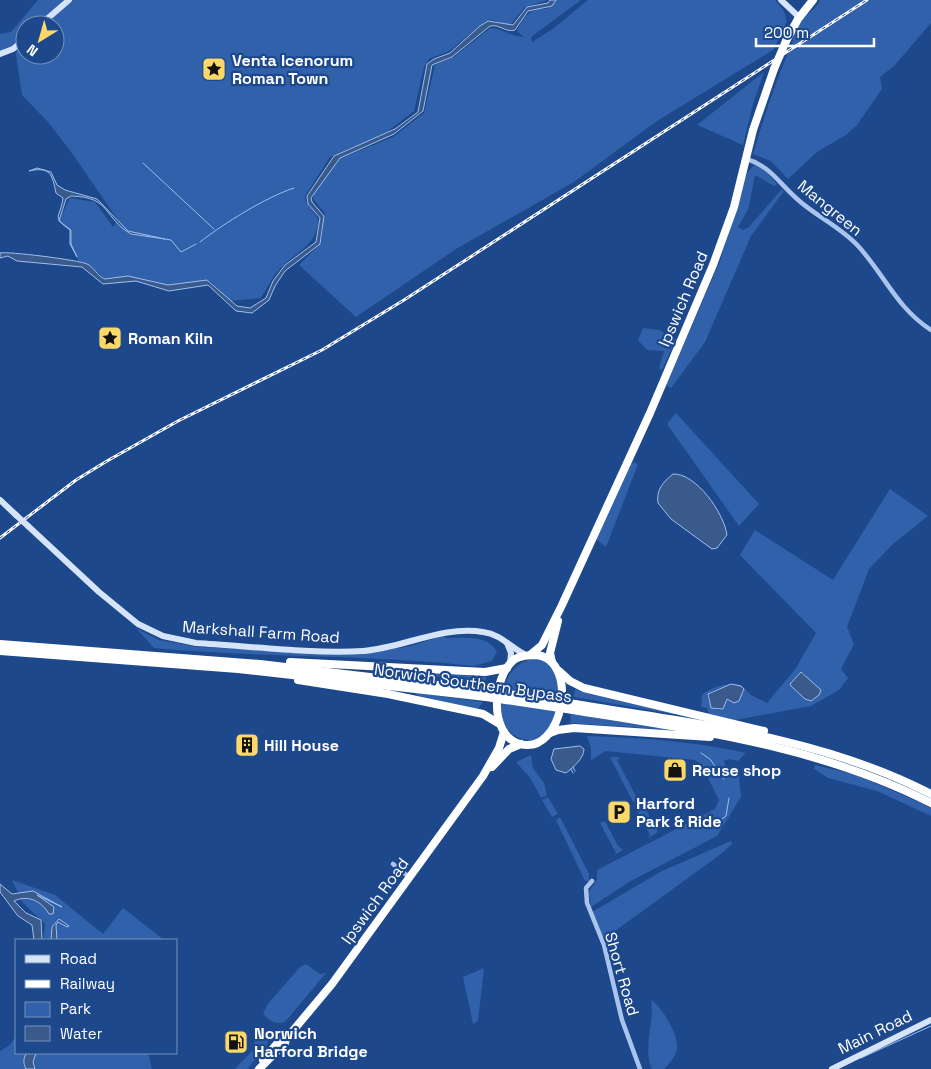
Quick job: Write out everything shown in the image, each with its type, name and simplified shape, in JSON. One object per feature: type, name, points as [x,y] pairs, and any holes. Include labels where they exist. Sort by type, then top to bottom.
[{"type":"highway","name":"Ipswich Road","points":[[528,655],[542,645],[650,413],[713,265],[734,207],[758,114],[774,70],[786,41],[800,17],[813,0]]},
{"type":"highway","name":"Ipswich Road","points":[[552,662],[550,653],[562,605]]},
{"type":"highway","name":"Norwich Southern Bypass","points":[[0,644],[184,657],[336,672],[574,707],[798,744],[839,755],[887,773],[931,794]]},
{"type":"highway","name":"Norwich Southern Bypass","points":[[0,651],[154,662],[487,694]]},
{"type":"highway","points":[[498,722],[499,693],[508,667],[518,658],[528,655],[541,655],[552,662],[570,681],[584,688],[812,743],[853,757],[887,773]]},
{"type":"highway","points":[[184,657],[485,672],[508,667]]},
{"type":"highway","points":[[154,662],[331,684],[483,714],[498,722],[511,739],[522,744],[539,742],[550,733],[574,728],[650,732],[744,742],[822,758]]},
{"type":"highway","points":[[550,733],[561,704],[559,671]]},
{"type":"highway","name":"Norwich Southern Bypass","points":[[574,707],[822,758],[870,774],[931,802]]},
{"type":"highway","name":"Ipswich Road","points":[[259,1069],[284,1044],[286,1038],[332,984],[483,776],[499,748],[504,732]]},
{"type":"highway","name":"Ipswich Road","points":[[483,776],[509,749],[522,744]]},
{"type":"highway","name":"Ipswich Road","points":[[255,1069],[281,1039],[286,1038]]},
{"type":"street","points":[[52,15],[69,0]]},
{"type":"street","points":[[781,0],[800,17]]},
{"type":"street","points":[[0,54],[15,47]]},
{"type":"street","name":"Mangreen","points":[[746,159],[762,164],[800,202],[852,240],[892,294],[915,318],[931,330]]},
{"type":"street","name":"Markshall Farm Road","points":[[0,500],[126,614],[147,630],[172,639],[196,643],[349,651],[392,648],[444,633],[466,631],[493,634],[528,655]]},
{"type":"street","points":[[506,642],[511,653],[508,667]]},
{"type":"street","points":[[393,864],[409,877]]},
{"type":"street","name":"Short Road","points":[[583,880],[590,883],[585,894],[587,903],[604,945],[622,1020],[640,1069]]},
{"type":"street","name":"Main Road","points":[[832,1069],[931,1020]]},
{"type":"green space","points":[[38,0],[65,0],[48,15],[25,15]]},
{"type":"green space","points":[[73,0],[548,0],[525,7],[510,25],[491,20],[486,21],[449,51],[429,59],[424,67],[414,111],[387,132],[330,157],[305,196],[306,202],[318,219],[314,236],[309,243],[283,265],[272,278],[260,298],[230,301],[210,281],[168,285],[105,279],[90,266],[78,261],[71,243],[72,230],[59,221],[70,198],[95,202],[113,227],[118,220],[69,149],[47,121],[22,95],[18,65],[65,65],[65,15],[54,15]]},
{"type":"green space","points":[[556,0],[581,0],[531,37],[532,42],[554,28],[588,0],[775,0],[784,11],[787,21],[773,50],[657,121],[574,182],[456,249],[356,317],[299,265],[321,243],[325,213],[313,199],[314,194],[339,159],[393,137],[424,113],[435,65],[454,57],[490,28],[524,37],[517,31],[525,17],[536,10],[547,9]]},
{"type":"green space","points":[[820,0],[931,0],[931,23],[895,65],[880,77],[882,89],[857,125],[846,135],[817,152],[788,179],[771,161],[753,154],[797,25]]},
{"type":"green space","points":[[15,27],[15,44],[0,52],[0,34],[11,32]]},
{"type":"green space","points":[[764,72],[753,104],[743,145],[697,125]]},
{"type":"green space","points":[[755,164],[763,168],[777,184],[774,186],[755,175],[748,210],[738,227],[743,230],[749,227],[782,189],[784,191],[751,236],[705,342],[671,388],[666,385],[720,261],[747,173]]},
{"type":"green space","points":[[643,328],[659,330],[676,339],[662,370],[659,368],[664,351],[647,350],[638,340]]},
{"type":"green space","points":[[676,413],[759,504],[739,526],[667,424]]},
{"type":"green space","points":[[634,462],[638,464],[606,547],[596,539],[627,468]]},
{"type":"green space","points":[[890,489],[928,516],[893,544],[869,569],[847,627],[854,644],[841,669],[848,678],[839,690],[811,706],[735,720],[709,714],[707,708],[701,707],[702,695],[715,688],[730,684],[712,691],[707,696],[711,708],[720,710],[727,702],[726,699],[734,703],[744,692],[732,684],[741,685],[751,695],[767,703],[796,668],[816,633],[740,555],[755,530],[833,580]],"holes":[[[803,672],[819,695],[809,701],[791,686]]]},
{"type":"green space","points":[[136,628],[159,640],[198,647],[363,654],[411,646],[442,636],[447,638],[475,638],[487,642],[497,651],[492,661],[474,666],[434,662],[194,651],[154,648]]},
{"type":"green space","points":[[540,659],[553,669],[558,683],[558,699],[549,730],[539,738],[526,740],[514,735],[505,725],[501,704],[502,692],[506,681],[519,665],[529,660]]},
{"type":"green space","points":[[388,670],[486,677],[485,683]]},
{"type":"green space","points":[[575,689],[713,721],[574,697]]},
{"type":"green space","points":[[417,693],[483,702],[477,710],[416,695]]},
{"type":"green space","points":[[571,713],[686,731],[570,723]]},
{"type":"green space","points":[[587,736],[687,743],[746,753],[738,761],[729,759],[724,761],[727,769],[738,767],[741,797],[717,836],[629,882],[591,907],[589,892],[597,879],[597,870],[715,809],[719,800],[701,764],[695,760],[606,751],[591,760],[591,748]]},
{"type":"green space","points":[[531,755],[533,768],[544,783],[547,795],[541,798],[531,779],[516,762]]},
{"type":"green space","points":[[610,757],[620,758],[617,760],[638,800],[633,802]]},
{"type":"green space","points":[[815,765],[853,774],[922,803],[931,808],[931,816],[877,791],[828,778],[814,769]]},
{"type":"green space","points":[[548,797],[558,814],[552,817],[542,800]]},
{"type":"green space","points":[[641,801],[658,832],[648,838],[650,835],[634,805]]},
{"type":"green space","points":[[560,817],[589,874],[589,881],[585,881],[556,820]]},
{"type":"green space","points":[[605,821],[618,846],[623,850],[613,856],[616,853],[600,823]]},
{"type":"green space","points":[[731,841],[732,844],[721,854],[604,939],[592,912],[662,871]]},
{"type":"green space","points":[[12,880],[55,895],[103,934],[123,908],[163,939],[43,939],[45,924],[23,903]]},
{"type":"green space","points":[[306,964],[320,974],[326,973],[285,1022],[275,1023],[263,1014],[267,1005],[300,967]]},
{"type":"green space","points":[[484,968],[478,1021],[473,1024],[463,977]]},
{"type":"green space","points":[[651,1000],[669,1022],[677,1043],[675,1054],[664,1069],[652,1069],[649,1061],[648,1044],[652,1009]]},
{"type":"green space","points":[[258,1028],[267,1030],[269,1035],[266,1047],[247,1069],[235,1069],[254,1049],[255,1031]]},
{"type":"green space","points":[[15,1038],[15,1054],[148,1054],[152,1069],[0,1069],[0,1051],[10,1045]]},
{"type":"water","points":[[550,0],[556,0],[552,6],[528,11],[515,30],[490,26],[452,57],[432,65],[423,111],[394,134],[340,158],[311,198],[312,202],[324,216],[320,244],[285,271],[275,286],[269,300],[252,313],[236,311],[208,285],[169,291],[136,281],[103,284],[82,267],[17,261],[8,256],[0,258],[0,253],[5,253],[81,262],[89,265],[105,279],[128,276],[168,285],[207,280],[237,306],[250,308],[266,298],[273,281],[285,265],[316,242],[320,218],[308,204],[307,196],[334,156],[395,129],[418,112],[427,64],[450,53],[488,21],[513,25],[527,7],[548,3]]},
{"type":"water","points":[[37,168],[51,172],[57,185],[65,190],[97,199],[128,231],[165,239],[131,234],[122,228],[101,204],[84,197],[71,196],[66,199],[59,220],[58,217],[63,198],[56,193],[52,177],[49,173],[42,170],[29,171]]},
{"type":"water","points":[[61,222],[71,230],[71,244],[77,257],[70,244],[70,230]]},
{"type":"water","points":[[673,474],[682,475],[699,487],[708,496],[721,516],[727,535],[717,548],[712,549],[671,519],[658,503],[658,494],[661,487]]},
{"type":"water","points":[[801,672],[821,690],[819,695],[811,701],[805,699],[790,684]]},
{"type":"water","points":[[731,684],[741,686],[744,689],[739,701],[734,703],[727,699],[723,709],[711,708],[708,694]]},
{"type":"water","points":[[580,746],[584,749],[584,752],[575,766],[566,773],[556,770],[551,759],[554,749]]},
{"type":"water","points":[[0,884],[12,894],[33,891],[62,907],[37,895],[54,907],[53,914],[49,914],[43,906],[34,900],[25,898],[14,901],[26,913],[41,920],[42,939],[34,939],[32,925],[18,916],[0,892]]},
{"type":"water","points":[[59,919],[69,926],[67,927],[58,922],[56,925],[57,939],[51,939],[52,927]]},
{"type":"water","points":[[26,1054],[36,1054],[33,1062],[35,1069],[26,1069],[24,1065]]},
{"type":"waterway","points":[[143,163],[214,229]]},
{"type":"waterway","points":[[200,242],[245,212],[294,188]]},
{"type":"waterway","points":[[165,239],[171,240],[181,252],[196,244]]},
{"type":"waterway","points":[[701,753],[710,759],[724,779]]},
{"type":"waterway","points":[[573,767],[575,771]]},
{"type":"waterway","points":[[571,769],[573,773]]},
{"type":"waterway","points":[[713,825],[726,816],[729,798]]},
{"type":"waterway","points":[[861,1058],[931,1026]]},
{"type":"railway","points":[[0,538],[76,480],[107,461],[178,421],[322,350],[404,300],[867,0]]},
{"type":"place","name":"Venta Icenorum Roman Town","points":[[214,69]]},
{"type":"place","name":"Roman Kiln","points":[[110,338]]},
{"type":"place","name":"Hill House","points":[[247,745]]},
{"type":"place","name":"Reuse shop","points":[[675,770]]},
{"type":"place","name":"Harford Park & Ride","points":[[619,812]]},
{"type":"place","name":"Norwich Harford Bridge","points":[[236,1042]]}]
